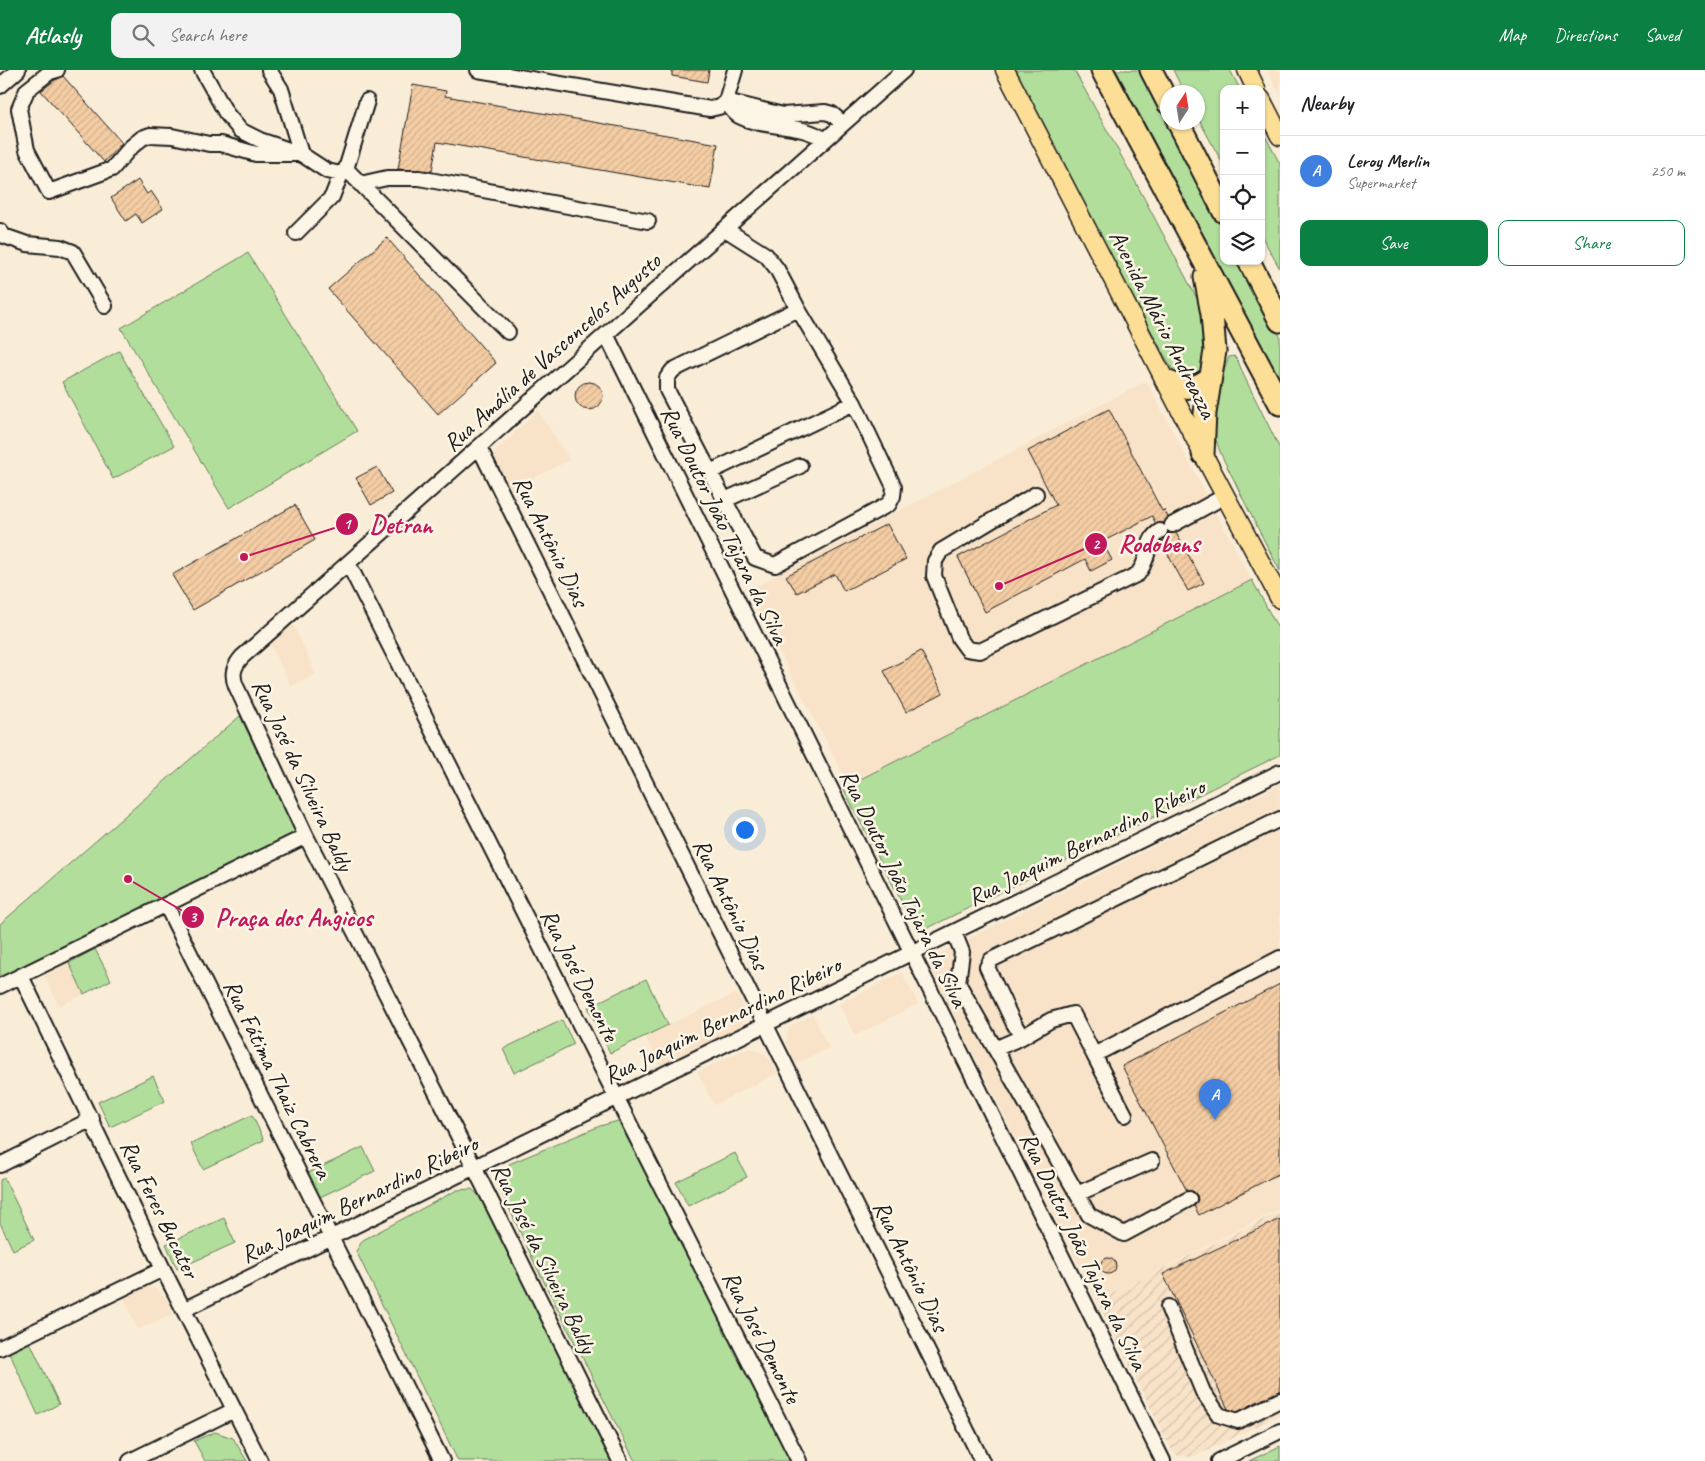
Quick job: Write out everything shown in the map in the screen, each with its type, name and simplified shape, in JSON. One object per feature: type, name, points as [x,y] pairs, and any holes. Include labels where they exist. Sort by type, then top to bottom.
[{"type":"highway","points":[[1102,70],[1280,404]]},
{"type":"highway","points":[[1151,70],[1160,87]]},
{"type":"highway","points":[[1182,130],[1220,204]]},
{"type":"highway","points":[[1202,257],[1212,314],[1215,351],[1205,413],[1203,454]]},
{"type":"highway","points":[[1251,265],[1280,321]]},
{"type":"highway","points":[[1252,265],[1280,283]]},
{"type":"highway","points":[[1166,381],[1183,388],[1198,386],[1210,378]]},
{"type":"main road","name":"Avenida Mário Andreazza","points":[[1004,70],[1280,599]]},
{"type":"main road","points":[[1247,70],[1254,85]]},
{"type":"main road","points":[[1265,107],[1280,136]]},
{"type":"street","points":[[0,86],[18,70]]},
{"type":"street","points":[[57,70],[50,72],[28,90],[19,109],[27,150],[49,192],[112,169],[130,148],[142,138],[150,135],[172,136],[209,144],[221,144],[256,154],[301,154]]},
{"type":"street","points":[[202,70],[226,113],[240,130],[260,140],[301,154],[327,171],[343,171],[360,184],[508,332]]},
{"type":"street","points":[[269,70],[281,89],[301,154]]},
{"type":"street","points":[[478,70],[710,109],[719,107],[726,101],[735,70]]},
{"type":"street","name":"Rua Amália de Vasconcelos Augusto","points":[[233,670],[242,656],[904,70]]},
{"type":"street","points":[[296,233],[332,197],[367,101]]},
{"type":"street","points":[[726,101],[783,114],[825,112],[832,114],[843,124]]},
{"type":"street","points":[[726,101],[739,116],[808,131],[825,140]]},
{"type":"street","points":[[360,184],[387,178],[420,178],[648,221]]},
{"type":"street","points":[[725,229],[766,255],[776,269],[854,403],[894,487],[893,496],[889,504],[775,565],[755,558],[667,390],[667,378],[673,370],[798,309]]},
{"type":"street","points":[[0,231],[4,236],[27,244],[60,247],[73,252],[105,306]]},
{"type":"street","name":"Rua Doutor João Tajara da Silva","points":[[606,334],[1163,1461]]},
{"type":"street","points":[[710,472],[854,403]]},
{"type":"street","name":"Rua Antônio Dias","points":[[479,446],[982,1461]]},
{"type":"street","points":[[725,500],[800,466]]},
{"type":"street","points":[[1036,494],[941,551],[935,561],[934,576],[959,638],[967,649],[980,651],[1138,574],[1145,562],[1149,544],[1154,535],[1225,496]]},
{"type":"street","name":"Rua José Demonte","points":[[348,563],[798,1461]]},
{"type":"street","name":"Rua José da Silveira Baldy","points":[[233,670],[233,679],[236,686],[306,836],[474,1167],[620,1461]]},
{"type":"street","name":"Rua Joaquim Bernardino Ribeiro","points":[[185,1309],[1280,772]]},
{"type":"street","points":[[1022,1037],[988,971],[987,967],[991,960],[1280,819]]},
{"type":"street","points":[[0,986],[306,836]]},
{"type":"street","name":"Rua Fátima Thaiz Cabrera","points":[[166,905],[442,1461]]},
{"type":"street","points":[[954,932],[962,952],[958,983],[1089,1215],[1124,1234],[1189,1199]]},
{"type":"street","points":[[1094,1055],[1280,958]]},
{"type":"street","name":"Rua Feres Bucater","points":[[21,976],[92,1119],[163,1269],[185,1309],[260,1461]]},
{"type":"street","points":[[995,1049],[1022,1037],[1051,1020],[1073,1014],[1125,1116]]},
{"type":"street","points":[[0,1165],[92,1119]]},
{"type":"street","points":[[1077,1194],[1152,1162]]},
{"type":"street","points":[[0,1348],[163,1269]]},
{"type":"street","points":[[1168,1307],[1203,1392],[1219,1415],[1238,1421],[1280,1400]]},
{"type":"street","points":[[130,1461],[234,1410]]},
{"type":"street","points":[[1219,1461],[1280,1431]]},
{"type":"shaded area","points":[[1267,70],[1280,70],[1280,95]]},
{"type":"shaded area","points":[[1146,381],[1252,580],[849,785],[747,591]]},
{"type":"shaded area","points":[[538,410],[570,460],[510,490],[496,468],[494,454]]},
{"type":"shaded area","points":[[292,622],[316,674],[291,687],[269,642]]},
{"type":"shaded area","points":[[1280,784],[1280,1209],[1097,1301],[931,969],[933,962],[939,953]]},
{"type":"shaded area","points":[[69,963],[84,994],[59,1006],[44,975]]},
{"type":"shaded area","points":[[902,972],[918,1004],[855,1036],[839,1004]]},
{"type":"shaded area","points":[[736,993],[742,1002],[744,1016],[741,1027],[737,1032],[661,1068],[645,1036]]},
{"type":"shaded area","points":[[813,1015],[829,1048],[795,1064],[786,1043],[787,1032],[792,1025]]},
{"type":"shaded area","points":[[751,1048],[770,1059],[778,1073],[714,1105],[697,1072],[740,1051]]},
{"type":"shaded area","points":[[1280,1211],[1280,1415],[1194,1457],[1178,1456],[1170,1447],[1097,1301]]},
{"type":"shaded area","points":[[141,1287],[155,1288],[167,1299],[173,1314],[138,1330],[122,1294]]},
{"type":"green space","points":[[1015,70],[1074,70],[1201,306],[1207,368],[1194,378],[1180,377],[1172,369],[1072,186]]},
{"type":"green space","points":[[1116,70],[1139,70],[1160,110],[1160,130],[1171,130],[1220,222],[1220,265],[1242,265],[1280,336],[1280,379]]},
{"type":"green space","points":[[1173,70],[1230,70],[1238,85],[1220,85],[1220,159],[1204,130],[1205,85],[1180,85]]},
{"type":"green space","points":[[1265,136],[1280,164],[1280,269],[1265,242]]},
{"type":"green space","points":[[248,253],[357,431],[229,508],[121,328]]},
{"type":"green space","points":[[119,351],[174,446],[113,479],[62,382]]},
{"type":"green space","points":[[1234,356],[1280,449],[1280,571],[1224,460],[1215,434],[1214,421],[1218,392],[1229,357]]},
{"type":"green space","points":[[1252,580],[1280,632],[1280,755],[934,925],[924,929],[913,924],[843,788]]},
{"type":"green space","points":[[240,716],[296,833],[0,980],[0,924]]},
{"type":"green space","points":[[95,949],[111,980],[84,994],[69,963]]},
{"type":"green space","points":[[646,979],[668,1025],[610,1053],[588,1007]]},
{"type":"green space","points":[[562,1020],[574,1044],[514,1073],[503,1049]]},
{"type":"green space","points":[[153,1076],[165,1101],[110,1127],[98,1102]]},
{"type":"green space","points":[[252,1115],[264,1140],[203,1169],[191,1144]]},
{"type":"green space","points":[[618,1121],[676,1227],[791,1461],[635,1461],[623,1438],[535,1264],[502,1193],[502,1179],[509,1164],[600,1126]]},
{"type":"green space","points":[[363,1147],[375,1171],[320,1197],[308,1173]]},
{"type":"green space","points":[[735,1153],[747,1177],[688,1206],[676,1182]]},
{"type":"green space","points":[[4,1178],[34,1240],[13,1250],[0,1223],[0,1180]]},
{"type":"green space","points":[[472,1189],[486,1203],[612,1461],[458,1461],[356,1251],[363,1240],[457,1190]]},
{"type":"green space","points":[[224,1218],[235,1243],[177,1269],[166,1244]]},
{"type":"green space","points":[[30,1342],[59,1404],[38,1415],[9,1352]]},
{"type":"green space","points":[[215,1432],[233,1438],[247,1461],[205,1461],[194,1441]]},
{"type":"green space","points":[[1280,1446],[1280,1461],[1249,1461]]},
{"type":"building","points":[[672,70],[709,70],[707,82],[672,76]]},
{"type":"building","points":[[63,76],[122,143],[104,162],[41,91]]},
{"type":"building","points":[[413,85],[446,91],[445,96],[718,144],[710,189],[437,142],[432,171],[398,169]]},
{"type":"building","points":[[138,180],[147,194],[151,191],[163,209],[142,223],[136,214],[126,221],[111,198]]},
{"type":"building","points":[[387,238],[496,363],[438,414],[328,289]]},
{"type":"building","points":[[589,382],[599,386],[603,396],[599,406],[589,410],[579,406],[575,396],[579,386]]},
{"type":"building","points":[[1109,409],[1162,511],[1164,510],[1168,517],[1164,523],[1156,524],[1152,516],[1102,542],[1112,560],[1091,571],[1085,559],[985,612],[958,557],[1056,505],[1028,451]]},
{"type":"building","points":[[377,467],[392,493],[371,505],[356,478]]},
{"type":"building","points":[[295,505],[315,540],[193,610],[172,575]]},
{"type":"building","points":[[887,524],[906,559],[844,591],[835,574],[797,593],[786,576]]},
{"type":"building","points":[[1168,533],[1176,533],[1204,583],[1188,591],[1161,542],[1164,541]]},
{"type":"building","points":[[921,651],[943,693],[906,712],[884,671]]},
{"type":"building","points":[[1280,984],[1280,1173],[1199,1215],[1194,1206],[1198,1200],[1197,1195],[1193,1191],[1187,1191],[1122,1066]]},
{"type":"building","points":[[1280,1219],[1280,1391],[1237,1412],[1228,1409],[1163,1274]]},
{"type":"building","points":[[1108,1258],[1116,1266],[1108,1274],[1100,1266]]},
{"type":"place","name":"Detran","points":[[244,557]]},
{"type":"place","name":"Rodobens","points":[[999,586]]},
{"type":"place","name":"Praça dos Angicos","points":[[128,879]]},
{"type":"place","name":"Leroy Merlin","points":[[1215,1120]]}]
